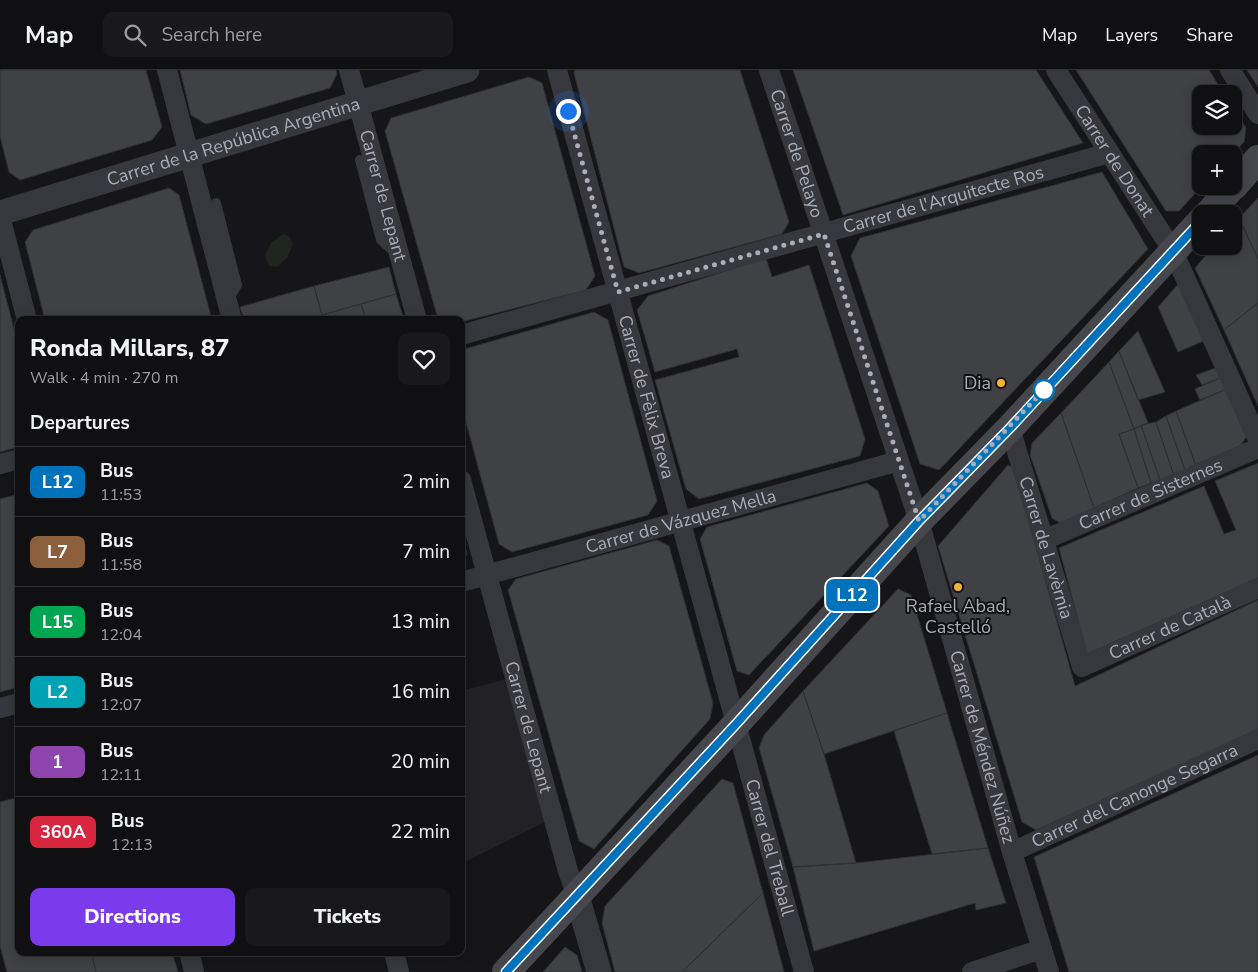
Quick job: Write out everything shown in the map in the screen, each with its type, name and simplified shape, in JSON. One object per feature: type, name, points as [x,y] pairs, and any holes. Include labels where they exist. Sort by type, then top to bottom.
[{"type":"main road","points":[[1242,177],[1258,160]]},
{"type":"main road","points":[[1216,205],[1226,195]]},
{"type":"main road","points":[[506,972],[737,723],[919,521],[1010,428],[1192,231]]},
{"type":"street","points":[[168,70],[230,311]]},
{"type":"street","name":"Carrer de Lepant","points":[[349,70],[417,316]]},
{"type":"street","name":"Carrer de la República Argentina","points":[[0,215],[467,70]]},
{"type":"street","name":"Carrer de Fèlix Breva","points":[[557,70],[737,723]]},
{"type":"street","name":"Carrer de Pelayo","points":[[770,70],[919,521]]},
{"type":"street","name":"Carrer de Donat","points":[[1056,70],[1174,251],[1258,440]]},
{"type":"street","points":[[1230,70],[1258,114]]},
{"type":"street","name":"Carrer de l'Arquitecte Ros","points":[[465,334],[1109,153]]},
{"type":"street","points":[[0,215],[26,316]]},
{"type":"street","name":"Carrer de Lavèrnia","points":[[1010,428],[1082,667]]},
{"type":"street","name":"Carrer de Sisternes","points":[[1044,540],[1258,448]]},
{"type":"street","points":[[0,464],[15,459]]},
{"type":"street","name":"Carrer de Vázquez Mella","points":[[465,581],[899,461]]},
{"type":"street","name":"Carrer de Lepant","points":[[465,495],[568,871],[599,972]]},
{"type":"street","name":"Carrer de Méndez Núñez","points":[[919,521],[1012,852],[1049,972]]},
{"type":"street","name":"Carrer de Català","points":[[1082,667],[1258,588]]},
{"type":"street","points":[[0,708],[15,704]]},
{"type":"street","name":"Carrer del Treball","points":[[737,723],[804,972]]},
{"type":"street","name":"Carrer del Canonge Segarra","points":[[1012,852],[1258,739]]},
{"type":"street","points":[[972,972],[1042,950]]},
{"type":"street","points":[[190,956],[194,972]]},
{"type":"street","points":[[395,956],[400,972]]},
{"type":"lane","points":[[360,160],[381,240],[400,258]]},
{"type":"lane","points":[[216,204],[237,285],[230,311]]},
{"type":"shaded area","points":[[283,234],[289,236],[293,244],[287,258],[277,267],[269,266],[265,255],[271,243]]},
{"type":"shaded area","points":[[511,678],[549,820],[465,862],[465,690]]},
{"type":"building","points":[[0,70],[146,70],[162,127],[152,140],[20,180],[9,172],[0,136]]},
{"type":"building","points":[[180,70],[336,70],[337,74],[330,88],[206,124],[191,115]]},
{"type":"building","points":[[575,70],[740,70],[789,222],[782,234],[639,273],[624,267],[574,73]]},
{"type":"building","points":[[793,70],[1036,70],[1083,143],[843,215]]},
{"type":"building","points":[[1076,70],[1209,70],[1218,85],[1192,85],[1192,135],[1242,135],[1242,121],[1246,128],[1244,142],[1241,145],[1192,145],[1192,195],[1194,195],[1179,211],[1166,211]]},
{"type":"building","points":[[1247,70],[1258,70],[1258,87]]},
{"type":"building","points":[[529,77],[542,83],[595,276],[586,290],[465,321],[465,316],[437,316],[385,131],[391,118]]},
{"type":"building","points":[[1102,172],[1148,249],[939,470],[920,464],[851,256],[860,238]]},
{"type":"building","points":[[169,188],[179,195],[211,316],[44,316],[25,242],[33,230]]},
{"type":"building","points":[[1258,198],[1258,259],[1242,224],[1242,215]]},
{"type":"building","points":[[1242,224],[1258,259],[1258,303],[1224,330],[1195,268],[1206,255],[1242,255]]},
{"type":"building","points":[[766,258],[772,277],[809,265],[865,439],[860,456],[699,499],[686,489],[655,380],[739,357],[737,349],[655,372],[637,310],[648,296]]},
{"type":"building","points":[[389,267],[396,294],[322,315],[314,286]]},
{"type":"building","points":[[0,275],[15,333],[15,448],[0,452]]},
{"type":"building","points":[[1180,282],[1206,340],[1178,352],[1158,307]]},
{"type":"building","points":[[314,286],[322,315],[243,316],[240,307]]},
{"type":"building","points":[[396,294],[403,316],[365,316],[361,304]]},
{"type":"building","points":[[1258,303],[1258,406],[1224,330]]},
{"type":"building","points":[[361,304],[365,316],[322,316]]},
{"type":"building","points":[[594,312],[608,320],[657,501],[648,515],[512,552],[499,544],[465,419],[465,349]]},
{"type":"building","points":[[1138,331],[1165,392],[1138,400],[1119,351]]},
{"type":"building","points":[[1119,351],[1148,423],[1134,429],[1109,362]]},
{"type":"building","points":[[1109,362],[1134,429],[1119,434],[1138,488],[1094,508],[1061,413]]},
{"type":"building","points":[[1218,367],[1222,377],[1202,385],[1196,375]]},
{"type":"building","points":[[1222,377],[1227,389],[1200,400],[1195,389]]},
{"type":"building","points":[[1227,389],[1248,434],[1241,445],[1196,466],[1176,411]]},
{"type":"building","points":[[1176,411],[1196,466],[1185,470],[1166,416]]},
{"type":"building","points":[[1061,413],[1094,508],[1060,523],[1052,518],[1030,455],[1032,443]]},
{"type":"building","points":[[1166,416],[1185,470],[1174,476],[1156,422]]},
{"type":"building","points":[[1156,422],[1174,476],[1160,480],[1141,425]]},
{"type":"building","points":[[1141,425],[1160,480],[1151,483],[1134,429]]},
{"type":"building","points":[[1134,429],[1151,483],[1138,488],[1119,434]]},
{"type":"building","points":[[1258,463],[1258,578],[1087,654],[1059,548],[1204,486],[1224,534],[1236,530],[1215,481]]},
{"type":"building","points":[[1008,465],[1014,468],[1075,686],[1258,600],[1258,730],[1036,830],[1022,822],[938,546]]},
{"type":"building","points":[[867,483],[878,491],[889,526],[749,675],[737,671],[700,539],[707,527]]},
{"type":"building","points":[[15,495],[15,688],[0,692],[0,499]]},
{"type":"building","points":[[657,540],[669,546],[713,703],[710,719],[594,849],[579,841],[508,590],[516,579]]},
{"type":"building","points":[[898,589],[911,595],[947,713],[824,754],[803,691]]},
{"type":"building","points":[[803,691],[824,754],[856,863],[793,867],[759,748],[764,735]]},
{"type":"building","points":[[947,713],[988,848],[932,854],[894,731]]},
{"type":"building","points":[[1258,755],[1258,972],[1069,972],[1034,857]]},
{"type":"building","points":[[722,779],[733,783],[763,893],[682,972],[615,972],[602,923],[605,906]]},
{"type":"building","points":[[15,798],[15,956],[92,956],[96,972],[7,972],[0,946],[0,802]]},
{"type":"building","points":[[988,848],[1006,903],[976,910],[975,903],[814,951],[793,867],[856,863]]},
{"type":"building","points":[[763,893],[784,972],[682,972]]},
{"type":"building","points":[[565,947],[577,955],[582,972],[543,972]]},
{"type":"building","points":[[92,956],[173,956],[178,972],[96,972]]},
{"type":"bus line","name":"L12","points":[[506,972],[737,723],[919,521],[1010,428],[1192,231]]},
{"type":"place","name":"Dia","points":[[1001,383]]},
{"type":"place","name":"Rafael Abad, Castelló","points":[[958,587]]},
{"type":"route","points":[[568,111],[618,292],[824,234],[919,521],[1010,428],[1044,390]]}]
